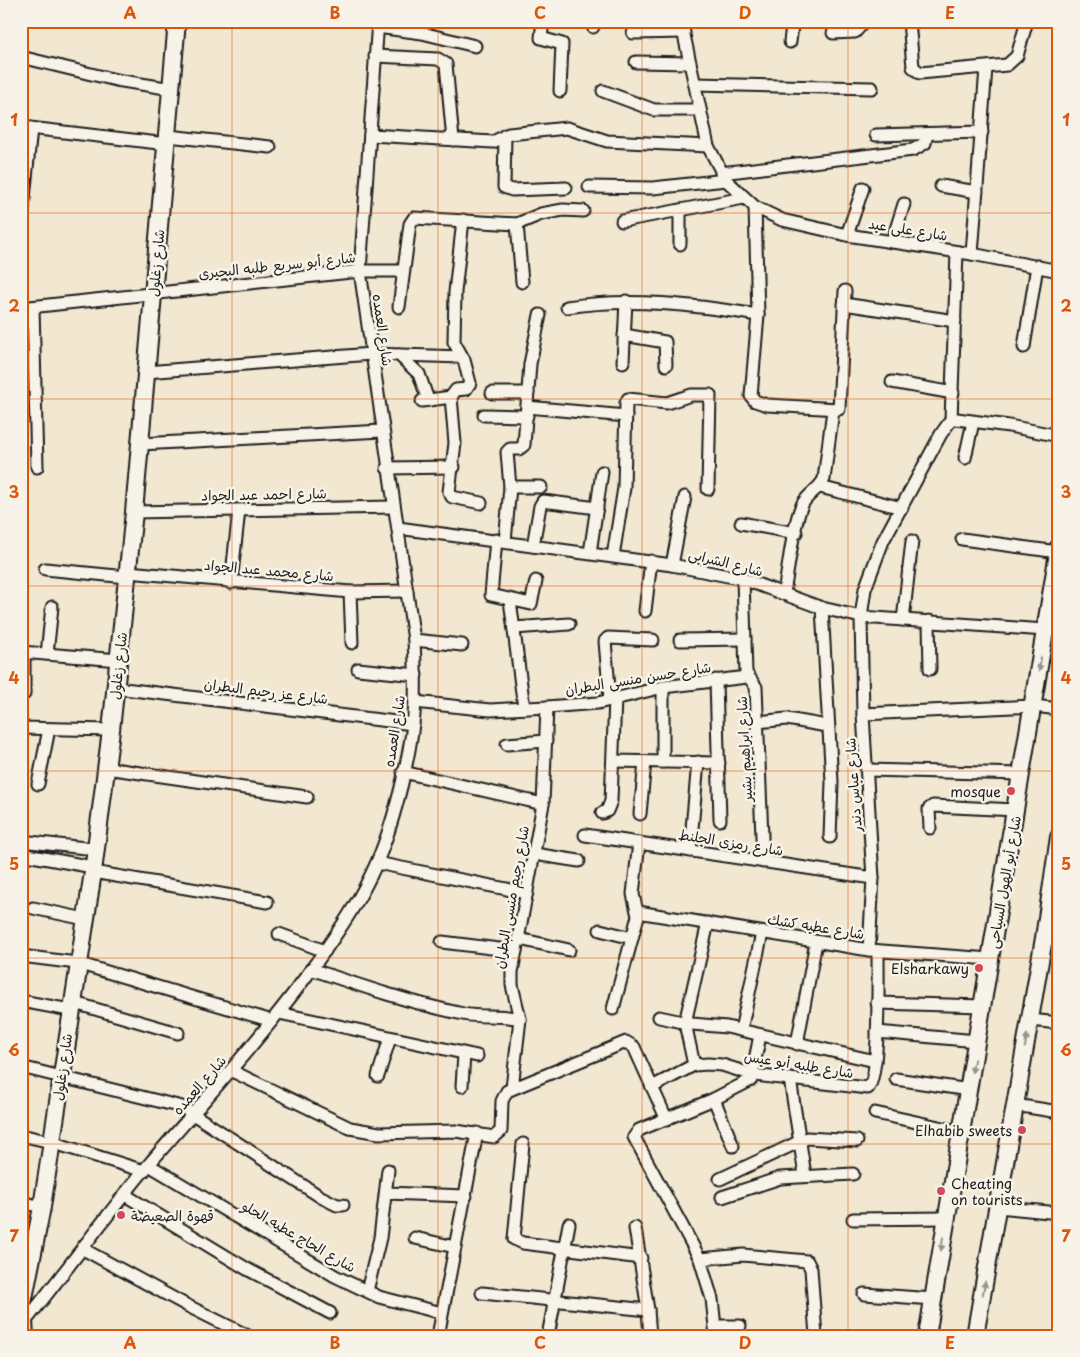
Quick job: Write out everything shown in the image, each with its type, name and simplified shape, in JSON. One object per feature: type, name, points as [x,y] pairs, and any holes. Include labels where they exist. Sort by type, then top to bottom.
[{"type":"main road","name":"شارع زغلول","points":[[23,1320],[26,1272],[42,1207],[77,963],[93,869],[116,688],[134,512],[177,21]]},
{"type":"main road","name":"شارع أبو الهول السياحى","points":[[927,1336],[1034,706],[1052,630],[1058,549]]},
{"type":"main road","points":[[975,1336],[1030,1020],[1051,938],[1059,839]]},
{"type":"street","points":[[543,21],[541,38],[562,44],[560,91]]},
{"type":"street","points":[[788,21],[792,26],[790,42]]},
{"type":"street","points":[[833,33],[855,32],[865,21]]},
{"type":"street","points":[[909,21],[913,66],[917,72],[1007,65],[1017,56],[1027,21]]},
{"type":"street","points":[[378,24],[475,46]]},
{"type":"street","name":"شارع العمده","points":[[23,1320],[84,1250],[147,1168],[232,1071],[311,969],[360,897],[390,828],[413,724],[416,675],[414,640],[360,271],[378,24]]},
{"type":"street","points":[[633,33],[682,27]]},
{"type":"street","name":"شارع على عيد","points":[[682,27],[708,146],[724,176],[744,198],[756,207],[782,220],[847,236],[972,254],[1059,272]]},
{"type":"street","points":[[375,56],[438,59],[446,64],[453,140]]},
{"type":"street","points":[[21,57],[116,80],[172,89]]},
{"type":"street","points":[[636,62],[690,63]]},
{"type":"street","points":[[972,254],[986,68]]},
{"type":"street","points":[[695,84],[872,88]]},
{"type":"street","points":[[604,90],[654,110],[700,110]]},
{"type":"street","points":[[22,219],[26,127],[270,147]]},
{"type":"street","points":[[370,135],[493,142],[505,135],[567,128],[606,141],[708,146]]},
{"type":"street","points":[[876,135],[982,132]]},
{"type":"street","points":[[589,187],[653,188],[724,176],[913,150],[925,143],[927,134]]},
{"type":"street","points":[[505,135],[504,187],[512,190],[566,188]]},
{"type":"street","points":[[941,186],[977,192]]},
{"type":"street","points":[[847,236],[863,188]]},
{"type":"street","points":[[622,221],[744,198]]},
{"type":"street","points":[[892,242],[904,204]]},
{"type":"street","points":[[756,207],[758,314],[751,396],[754,401],[767,405],[837,407]]},
{"type":"street","points":[[399,306],[410,224],[414,218],[517,224],[541,214],[563,210],[582,211]]},
{"type":"street","points":[[680,210],[680,244]]},
{"type":"street","points":[[463,220],[455,292],[454,342],[462,356],[470,386],[456,390],[451,401],[455,443],[450,495],[481,503]]},
{"type":"street","points":[[517,224],[522,282]]},
{"type":"street","points":[[957,252],[951,420],[957,419],[1009,426],[1059,436]]},
{"type":"street","points":[[1024,347],[1037,266]]},
{"type":"street","name":"شارع أبو سريع طلبه البحيرى","points":[[27,308],[153,292],[360,271],[404,271]]},
{"type":"street","points":[[784,594],[803,503],[820,487],[824,479],[837,407],[845,291]]},
{"type":"street","points":[[567,307],[597,302],[626,302],[758,314]]},
{"type":"street","points":[[623,362],[626,302]]},
{"type":"street","points":[[844,304],[954,321]]},
{"type":"street","points":[[27,308],[37,467]]},
{"type":"street","points":[[536,581],[531,604],[510,600],[490,593],[510,488],[507,452],[510,449],[518,449],[524,445],[530,364],[540,315]]},
{"type":"street","points":[[624,335],[665,342],[667,345],[666,365]]},
{"type":"street","points":[[146,372],[371,354],[462,356]]},
{"type":"street","points":[[399,355],[419,374],[425,401],[451,401]]},
{"type":"street","points":[[892,382],[953,393]]},
{"type":"street","points":[[492,393],[528,393]]},
{"type":"street","points":[[613,556],[624,488],[626,403],[631,398],[667,403],[691,396],[710,396],[708,489]]},
{"type":"street","points":[[484,415],[527,411],[626,416]]},
{"type":"street","name":"شارع عباس دندر","points":[[873,950],[873,878],[863,714],[860,617],[865,589],[883,541],[941,434],[951,420]]},
{"type":"street","points":[[965,458],[973,422]]},
{"type":"street","points":[[140,444],[382,431]]},
{"type":"street","points":[[388,468],[454,466]]},
{"type":"street","points":[[590,553],[602,472]]},
{"type":"street","points":[[510,488],[541,487]]},
{"type":"street","points":[[820,487],[902,508]]},
{"type":"street","points":[[672,565],[685,497]]},
{"type":"street","points":[[533,546],[540,506],[543,501],[597,508]]},
{"type":"street","name":"شارع احمد عبد الجواد","points":[[134,512],[394,507]]},
{"type":"street","points":[[231,583],[239,510]]},
{"type":"street","points":[[741,523],[796,532]]},
{"type":"street","name":"شارع الشرابى","points":[[398,528],[672,565],[743,579],[822,608],[860,617],[1052,630]]},
{"type":"street","points":[[962,539],[1058,549]]},
{"type":"street","points":[[903,620],[912,541]]},
{"type":"street","points":[[645,610],[651,561]]},
{"type":"street","name":"شارع محمد عبد الجواد","points":[[45,569],[350,592],[407,590]]},
{"type":"street","name":"شارع ابراهيم بشير","points":[[743,579],[747,677],[756,688],[763,862]]},
{"type":"street","points":[[350,592],[352,643]]},
{"type":"street","points":[[510,600],[524,708]]},
{"type":"street","points":[[47,654],[52,607]]},
{"type":"street","points":[[822,608],[827,726],[832,782],[830,837]]},
{"type":"street","points":[[929,621],[930,669]]},
{"type":"street","points":[[514,628],[570,624]]},
{"type":"street","points":[[602,813],[607,811],[611,800],[614,761],[613,698],[606,639],[653,640]]},
{"type":"street","points":[[414,640],[462,645]]},
{"type":"street","points":[[680,640],[745,640]]},
{"type":"street","points":[[24,694],[23,652],[119,660]]},
{"type":"street","points":[[358,669],[416,675]]},
{"type":"street","name":"شارع حسن منسى البطران","points":[[415,702],[461,708],[548,707],[598,703],[662,687],[747,677]]},
{"type":"street","points":[[716,680],[720,820]]},
{"type":"street","points":[[662,687],[663,762]]},
{"type":"street","name":"شارع عز رحيم البطران","points":[[116,688],[413,724]]},
{"type":"street","points":[[863,714],[1034,706],[1059,709]]},
{"type":"street","name":"شارع رحيم منسى البطران","points":[[477,1133],[494,1136],[502,1131],[503,1095],[512,1088],[520,1019],[512,985],[516,951],[543,804],[548,707]]},
{"type":"street","points":[[757,722],[787,719],[827,726]]},
{"type":"street","points":[[21,728],[111,730]]},
{"type":"street","points":[[38,784],[49,729]]},
{"type":"street","points":[[507,744],[546,741]]},
{"type":"street","points":[[614,761],[719,763]]},
{"type":"street","points":[[640,814],[645,762]]},
{"type":"street","points":[[690,851],[698,762]]},
{"type":"street","points":[[106,768],[306,797]]},
{"type":"street","points":[[867,770],[1022,774]]},
{"type":"street","points":[[403,772],[543,804]]},
{"type":"street","points":[[930,828],[929,809],[933,806],[1016,810]]},
{"type":"street","name":"شارع رمزى الجلنط","points":[[585,835],[873,878]]},
{"type":"street","points":[[21,841],[95,849]]},
{"type":"street","points":[[613,1009],[638,912],[633,894],[640,843]]},
{"type":"street","points":[[21,854],[267,902]]},
{"type":"street","points":[[534,854],[579,861]]},
{"type":"street","points":[[376,863],[527,893]]},
{"type":"street","points":[[33,908],[85,919]]},
{"type":"street","name":"شارع عطيه كشك","points":[[638,912],[873,950],[990,959]]},
{"type":"street","points":[[694,1065],[685,1022],[708,923]]},
{"type":"street","points":[[600,930],[632,938]]},
{"type":"street","points":[[741,1030],[762,933]]},
{"type":"street","points":[[279,934],[325,950]]},
{"type":"street","points":[[519,939],[569,950]]},
{"type":"street","points":[[442,942],[516,951]]},
{"type":"street","points":[[797,1044],[816,942]]},
{"type":"street","name":"شارع طلبه أبو عيس","points":[[652,1087],[694,1065],[715,1064],[754,1075],[868,1088],[871,1085],[877,1032],[873,950]]},
{"type":"street","points":[[21,956],[77,963],[275,1017],[477,1056]]},
{"type":"street","points":[[311,969],[392,996],[463,1014],[499,1015],[520,1019]]},
{"type":"street","points":[[21,1002],[71,1006],[178,1033]]},
{"type":"street","points":[[877,1003],[983,1006]]},
{"type":"street","points":[[659,1017],[741,1030],[874,1061]]},
{"type":"street","points":[[1030,1020],[1059,1023]]},
{"type":"street","points":[[877,1032],[977,1041]]},
{"type":"street","points":[[740,1326],[716,1331],[710,1292],[700,1259],[672,1205],[634,1140],[634,1134],[639,1130],[667,1120],[744,1085],[754,1075],[760,1035]]},
{"type":"street","points":[[378,1076],[390,1038]]},
{"type":"street","points":[[512,1088],[626,1042],[634,1047],[667,1120]]},
{"type":"street","points":[[462,1086],[464,1054]]},
{"type":"street","points":[[21,1067],[170,1103],[194,1113],[321,1197],[337,1205],[343,1205]]},
{"type":"street","points":[[232,1071],[350,1128],[379,1133],[436,1130],[477,1133],[438,1336]]},
{"type":"street","points":[[790,1079],[805,1175]]},
{"type":"street","points":[[896,1079],[969,1090]]},
{"type":"street","points":[[714,1099],[733,1146]]},
{"type":"street","points":[[1015,1105],[1059,1112]]},
{"type":"street","points":[[875,1113],[962,1132]]},
{"type":"street","name":"شارع الحاج عطيه الحلو","points":[[21,1136],[51,1142],[147,1168],[335,1276],[367,1292],[442,1313]]},
{"type":"street","points":[[720,1179],[807,1138],[857,1141]]},
{"type":"street","points":[[523,1144],[513,1234],[518,1243],[641,1258]]},
{"type":"street","points":[[367,1292],[380,1238],[388,1170]]},
{"type":"street","points":[[722,1197],[780,1178],[805,1175],[853,1174]]},
{"type":"street","points":[[386,1193],[466,1196]]},
{"type":"street","points":[[125,1195],[247,1269],[330,1313]]},
{"type":"street","points":[[21,1202],[42,1207]]},
{"type":"street","points":[[998,1207],[1059,1214]]},
{"type":"street","points":[[853,1219],[946,1218]]},
{"type":"street","points":[[548,1336],[569,1224]]},
{"type":"street","points":[[635,1228],[641,1258],[650,1336]]},
{"type":"street","points":[[415,1238],[455,1247]]},
{"type":"street","points":[[84,1250],[248,1336]]},
{"type":"street","points":[[700,1259],[743,1255],[807,1261],[811,1269],[816,1336]]},
{"type":"street","points":[[482,1293],[555,1302],[648,1310]]},
{"type":"street","points":[[864,1294],[933,1299]]},
{"type":"place","name":"mosque","points":[[1011,791]]},
{"type":"place","name":"Elsharkawy","points":[[979,968]]},
{"type":"place","name":"Elhabib sweets","points":[[1022,1130]]},
{"type":"place","name":"Cheating on tourists","points":[[941,1191]]},
{"type":"place","name":"قهوة الصعيضة","points":[[121,1215]]}]
